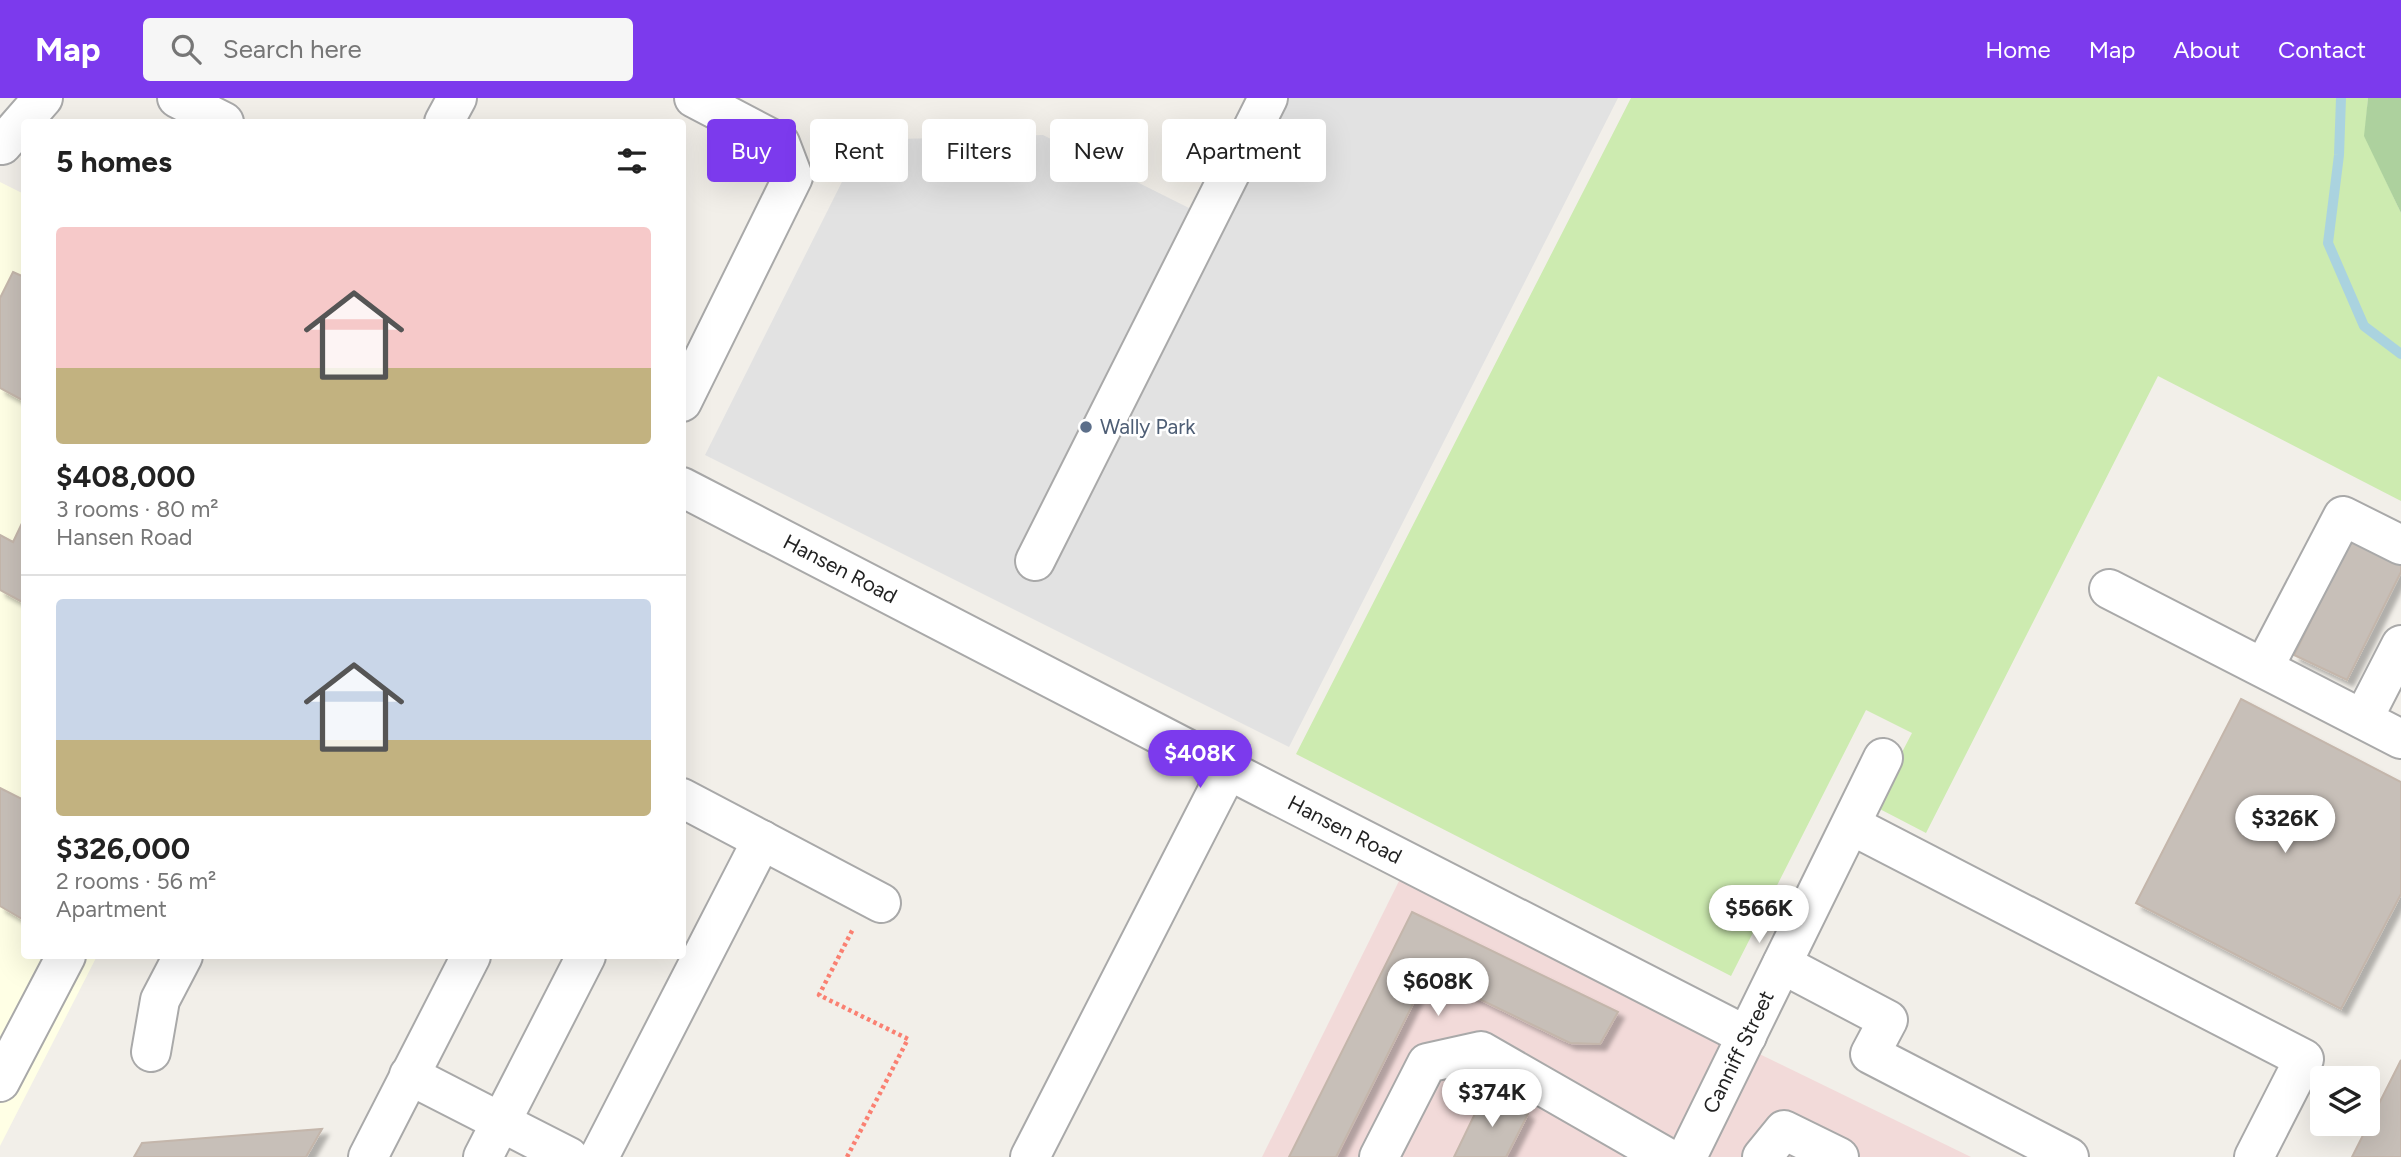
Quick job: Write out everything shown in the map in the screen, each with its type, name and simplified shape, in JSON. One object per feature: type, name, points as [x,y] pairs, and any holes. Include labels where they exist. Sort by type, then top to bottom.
[{"type":"street","points":[[29,119],[43,98]]},
{"type":"street","points":[[177,98],[218,119]]},
{"type":"street","points":[[446,119],[457,98]]},
{"type":"street","points":[[686,394],[793,177],[780,143],[694,98]]},
{"type":"street","points":[[1035,561],[1268,98]]},
{"type":"street","points":[[9,148],[21,130]]},
{"type":"street","name":"Hansen Road","points":[[686,489],[1228,771],[1747,1036]]},
{"type":"street","points":[[2264,667],[2343,516],[2401,545]]},
{"type":"street","points":[[2109,589],[2401,739]]},
{"type":"street","points":[[2363,719],[2401,645]]},
{"type":"street","name":"Canniff Street","points":[[1687,1157],[1884,758]]},
{"type":"street","points":[[1030,1157],[1228,771]]},
{"type":"street","points":[[686,800],[875,900]]},
{"type":"street","points":[[1851,825],[2304,1059],[2253,1157]]},
{"type":"street","points":[[599,1157],[762,840]]},
{"type":"street","points":[[0,1082],[13,1028],[64,959]]},
{"type":"street","points":[[151,1052],[160,999],[181,959]]},
{"type":"street","points":[[368,1157],[469,959]]},
{"type":"street","points":[[483,1157],[584,959]]},
{"type":"street","points":[[1782,964],[1888,1020],[1870,1054],[2069,1157]]},
{"type":"street","points":[[1380,1157],[1427,1063],[1481,1051],[1666,1157]]},
{"type":"street","points":[[409,1075],[569,1157]]},
{"type":"street","points":[[1762,1157],[1784,1130],[1839,1157]]},
{"type":"path","points":[[847,1157],[908,1039],[819,995],[875,900]]},
{"type":"shaded area","name":"Wally Park","points":[[1253,98],[1618,98],[1289,747],[705,455],[842,182],[908,182],[908,139],[922,138],[922,182],[1036,182],[1036,135],[1043,135],[1050,138],[1050,182],[1137,182],[1195,211],[1210,182],[1326,182],[1326,119],[1242,119]]},
{"type":"shaded area","points":[[0,182],[21,192],[21,959],[95,959],[0,1146]]},
{"type":"shaded area","points":[[1400,879],[1971,1157],[1262,1157]]},
{"type":"green space","points":[[1631,98],[2368,98],[2365,136],[2401,213],[2401,501],[2158,376],[1926,833],[1874,806],[1912,733],[1866,710],[1731,976],[1296,754]]},
{"type":"green space","points":[[2368,98],[2401,98],[2401,213],[2364,136]]},
{"type":"building","points":[[13,272],[21,276],[21,399],[0,388],[0,298]]},
{"type":"building","points":[[21,525],[21,601],[0,590],[0,535],[13,542]]},
{"type":"building","points":[[2354,534],[2401,559],[2401,572],[2347,680],[2294,655]]},
{"type":"building","points":[[2241,699],[2401,782],[2401,894],[2341,1009],[2136,903]]},
{"type":"building","points":[[0,788],[21,798],[21,918],[0,906]]},
{"type":"building","points":[[1412,912],[1618,1012],[1600,1044],[1570,1043],[1428,974],[1336,1157],[1289,1157]]},
{"type":"building","points":[[2401,1060],[2401,1157],[2352,1157],[2363,1136],[2380,1136],[2380,1102]]},
{"type":"building","points":[[1486,1091],[1528,1114],[1506,1157],[1454,1157]]},
{"type":"building","points":[[322,1129],[306,1157],[134,1157],[142,1143]]},
{"type":"waterway","points":[[2341,98],[2339,155],[2328,243],[2364,326],[2401,354]]},
{"type":"place","name":"Wally Park","points":[[1086,427]]}]
